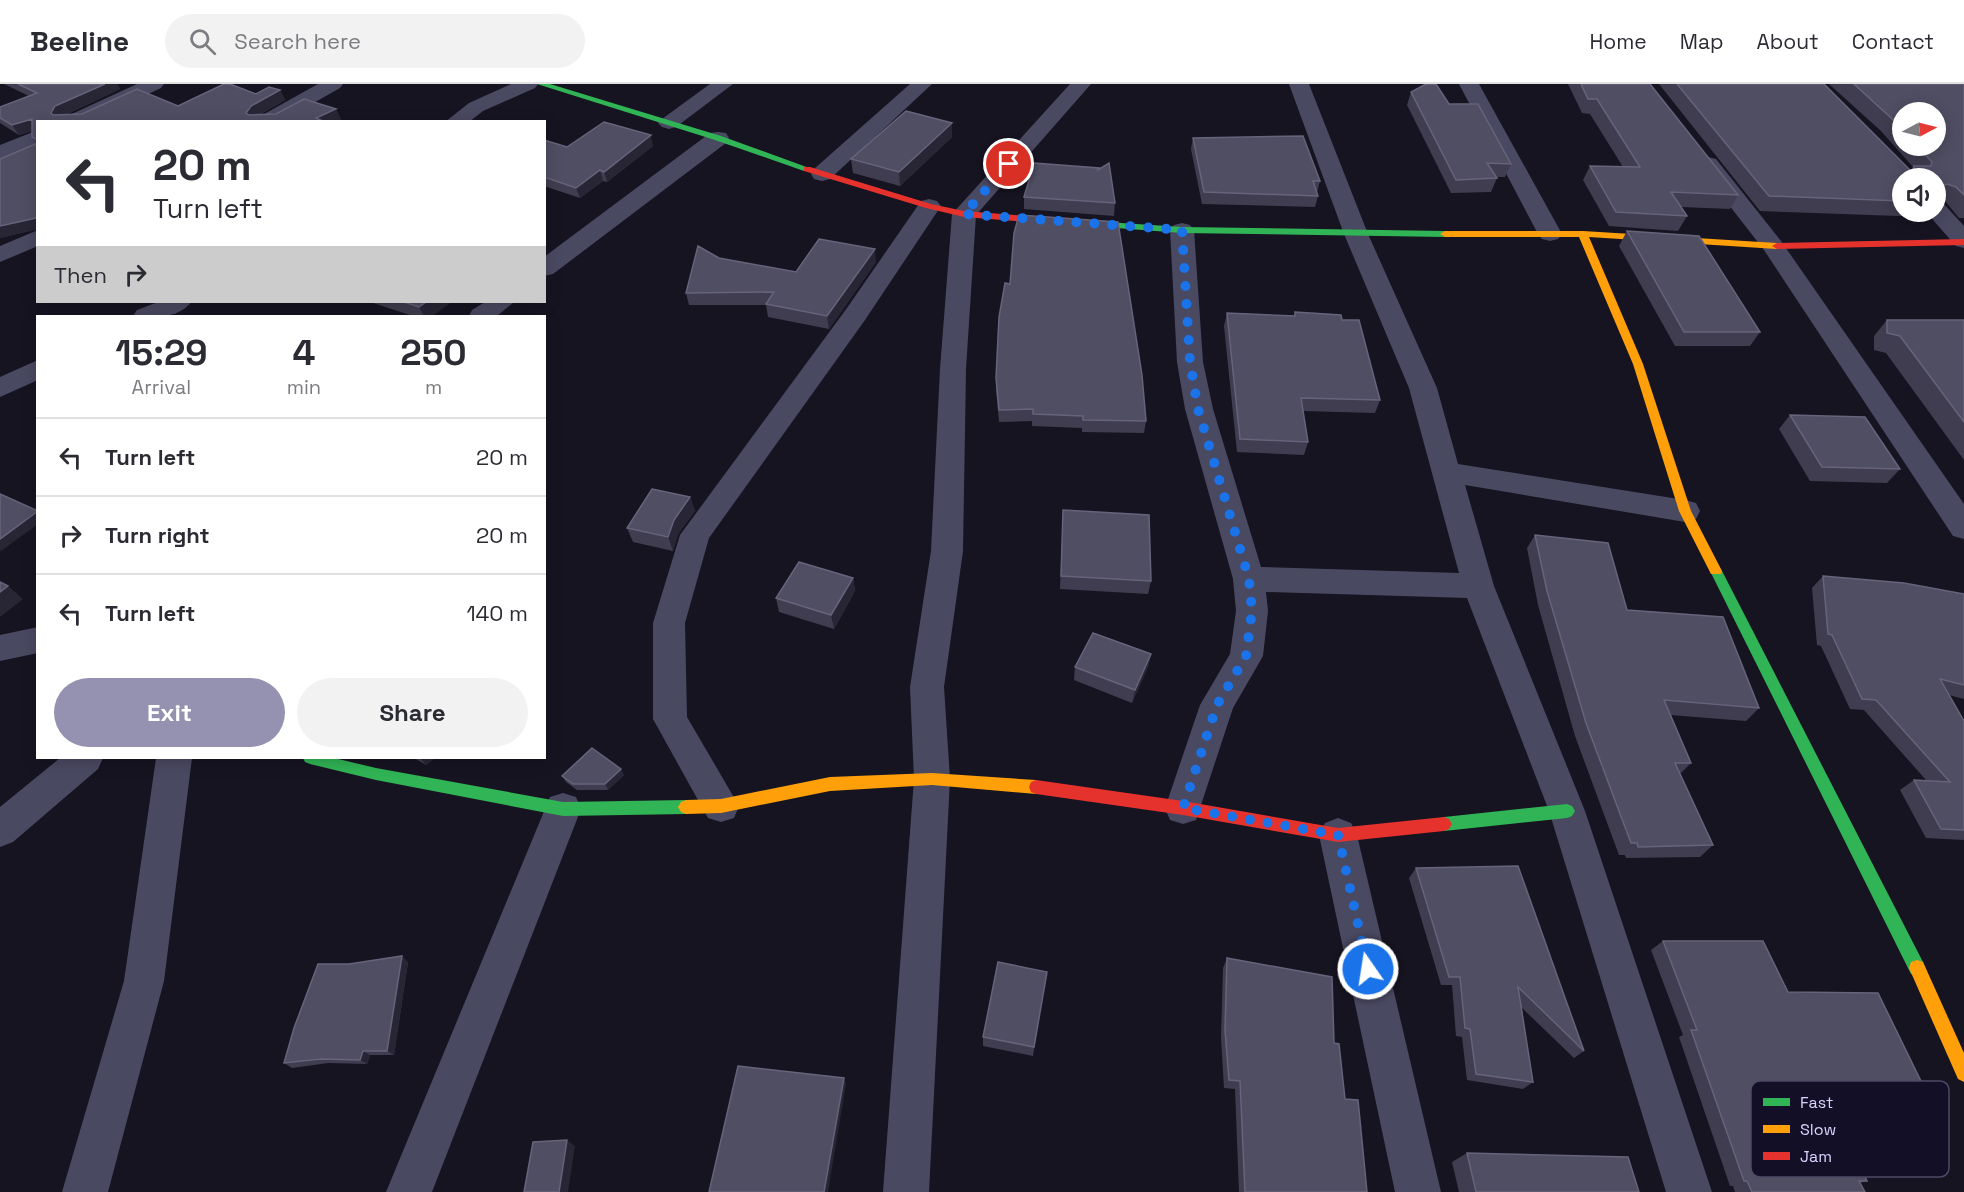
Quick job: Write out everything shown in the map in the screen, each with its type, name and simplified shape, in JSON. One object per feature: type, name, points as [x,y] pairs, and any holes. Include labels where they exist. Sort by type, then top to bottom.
[{"type":"street","points":[[74,120],[154,84]]},
{"type":"street","points":[[268,120],[333,84]]},
{"type":"street","points":[[458,120],[476,107],[528,84]]},
{"type":"street","points":[[541,84],[718,138],[822,174],[964,214],[1182,230],[1356,234],[1583,234],[1773,246],[1964,242]]},
{"type":"street","points":[[669,123],[723,84]]},
{"type":"street","points":[[822,174],[922,84]]},
{"type":"street","points":[[906,1192],[932,779],[927,687],[947,551],[953,369],[964,214],[1081,84]]},
{"type":"street","points":[[1299,84],[1356,234],[1424,388],[1478,586],[1567,811],[1689,1192]]},
{"type":"street","points":[[1469,84],[1550,234]]},
{"type":"street","points":[[0,153],[36,137]]},
{"type":"street","points":[[546,267],[718,138]]},
{"type":"street","points":[[1695,147],[1773,246],[1964,528]]},
{"type":"street","points":[[721,807],[670,719],[669,623],[695,535],[856,314],[929,206]]},
{"type":"street","points":[[1946,221],[1964,242]]},
{"type":"street","points":[[1182,230],[1190,362],[1198,409],[1249,579],[1252,611],[1246,656],[1217,705],[1183,808]]},
{"type":"street","points":[[1583,234],[1638,364],[1685,511],[1922,977],[1964,1073]]},
{"type":"street","points":[[0,255],[36,238]]},
{"type":"street","points":[[148,315],[176,303]]},
{"type":"street","points":[[482,315],[500,303]]},
{"type":"street","points":[[0,388],[36,370]]},
{"type":"street","points":[[1447,472],[1685,511]]},
{"type":"street","points":[[1249,579],[1478,586]]},
{"type":"street","points":[[0,648],[36,640]]},
{"type":"street","points":[[0,830],[84,759]]},
{"type":"street","points":[[85,1192],[144,981],[174,759]]},
{"type":"street","points":[[314,759],[376,774],[563,809],[721,807],[830,783],[932,779],[1044,788],[1183,808],[1338,835],[1567,811]]},
{"type":"street","points":[[409,1192],[563,809]]},
{"type":"street","points":[[1338,835],[1418,1192]]},
{"type":"building","points":[[18,84],[105,84],[55,106],[51,113],[53,115],[82,114],[137,89],[178,106],[224,84],[256,94],[269,87],[280,90],[251,106],[246,113],[249,115],[276,114],[304,99],[336,109],[316,118],[320,120],[36,120],[36,139],[32,137],[32,119],[12,125],[0,118],[0,107],[37,93]]},
{"type":"building","points":[[1426,84],[1436,84],[1449,104],[1478,104],[1511,164],[1487,163],[1497,178],[1456,180],[1411,92]]},
{"type":"building","points":[[1581,84],[1650,84],[1738,195],[1671,192],[1687,216],[1616,212],[1590,166],[1640,167],[1597,99],[1588,99]]},
{"type":"building","points":[[1677,84],[1824,84],[1892,152],[1892,156],[1896,156],[1908,168],[1892,168],[1892,201],[1769,196]]},
{"type":"building","points":[[1854,84],[1964,84],[1964,195],[1956,187],[1947,184],[1946,168],[1914,168],[1914,166],[1931,166],[1932,162],[1926,156],[1946,156],[1946,102],[1892,102],[1892,119]]},
{"type":"building","points":[[906,111],[952,123],[899,172],[851,159]]},
{"type":"building","points":[[604,122],[651,135],[604,172],[600,170],[576,188],[546,178],[546,141],[567,147]]},
{"type":"building","points":[[1303,136],[1320,181],[1313,181],[1318,196],[1204,192],[1193,138]]},
{"type":"building","points":[[36,144],[36,218],[0,226],[0,159]]},
{"type":"building","points":[[1034,163],[1099,168],[1098,170],[1109,163],[1115,203],[1024,197]]},
{"type":"building","points":[[1019,215],[1118,222],[1142,375],[1146,421],[1083,420],[1083,416],[1033,414],[1033,409],[999,410],[996,378],[999,317],[1005,283],[1010,284],[1014,233]]},
{"type":"building","points":[[1627,231],[1699,236],[1760,332],[1684,332]]},
{"type":"building","points":[[819,239],[875,249],[827,316],[766,304],[774,292],[686,293],[698,246],[719,258],[796,272]]},
{"type":"building","points":[[407,303],[425,303],[419,307]]},
{"type":"building","points":[[1295,312],[1341,315],[1342,320],[1359,320],[1380,400],[1301,398],[1308,442],[1240,439],[1227,313],[1295,316]]},
{"type":"building","points":[[1887,320],[1964,320],[1964,422],[1900,336],[1887,333]]},
{"type":"building","points":[[1790,415],[1865,417],[1900,469],[1822,467]]},
{"type":"building","points":[[652,489],[690,497],[674,520],[668,537],[627,528]]},
{"type":"building","points":[[0,494],[36,510],[36,512],[0,539]]},
{"type":"building","points":[[1063,510],[1149,515],[1151,581],[1061,576]]},
{"type":"building","points":[[1535,535],[1608,543],[1627,610],[1723,617],[1759,708],[1664,700],[1691,763],[1675,763],[1713,845],[1638,847],[1637,843],[1631,843],[1586,723],[1547,591]]},
{"type":"building","points":[[799,562],[853,578],[831,615],[776,598]]},
{"type":"building","points":[[1823,576],[1904,583],[1964,594],[1964,685],[1940,679],[1964,721],[1964,830],[1941,829],[1914,780],[1950,782],[1876,700],[1862,699],[1832,635],[1828,634]]},
{"type":"building","points":[[0,582],[8,586],[0,592]]},
{"type":"building","points":[[1093,633],[1151,654],[1135,690],[1075,667]]},
{"type":"building","points":[[592,748],[621,769],[605,784],[573,784],[562,776]]},
{"type":"building","points":[[1518,866],[1584,1051],[1518,987],[1533,1082],[1476,1074],[1470,1029],[1465,1028],[1460,977],[1449,977],[1416,868]]},
{"type":"building","points":[[1663,941],[1763,941],[1788,992],[1878,993],[1921,1081],[1751,1081],[1751,1177],[1865,1177],[1867,1181],[1859,1181],[1865,1192],[1752,1192],[1747,1181],[1744,1181],[1691,1030],[1697,1030]]},
{"type":"building","points":[[402,956],[387,1051],[363,1051],[360,1060],[321,1059],[284,1063],[294,1028],[318,964],[349,964]]},
{"type":"building","points":[[1227,958],[1332,977],[1334,1043],[1339,1044],[1345,1099],[1358,1100],[1367,1192],[1245,1192],[1240,1081],[1229,1080],[1225,1030]]},
{"type":"building","points":[[998,962],[1047,972],[1034,1047],[983,1037]]},
{"type":"building","points":[[738,1066],[844,1078],[824,1192],[709,1192]]},
{"type":"building","points":[[567,1140],[559,1192],[524,1192],[533,1142]]},
{"type":"building","points":[[1467,1153],[1628,1157],[1639,1192],[1476,1192]]},
{"type":"traffic: fast","points":[[541,84],[718,138],[807,169]]},
{"type":"traffic: fast","points":[[1106,225],[1182,230],[1445,234]]},
{"type":"traffic: fast","points":[[1716,571],[1917,968]]},
{"type":"traffic: fast","points":[[314,759],[376,774],[563,809],[686,807]]},
{"type":"traffic: fast","points":[[1444,824],[1567,811]]},
{"type":"traffic: slow","points":[[1445,234],[1583,234],[1777,246]]},
{"type":"traffic: slow","points":[[1583,234],[1638,364],[1685,511],[1716,571]]},
{"type":"traffic: slow","points":[[686,807],[721,806],[830,784],[932,779],[1036,787]]},
{"type":"traffic: slow","points":[[1917,968],[1964,1073]]},
{"type":"traffic: jam","points":[[807,169],[929,206],[964,214],[1106,225]]},
{"type":"traffic: jam","points":[[1777,246],[1964,242]]},
{"type":"traffic: jam","points":[[1036,787],[1183,808],[1338,835],[1444,824]]},
{"type":"route","points":[[1009,164],[964,214],[1182,230],[1190,362],[1198,409],[1249,579],[1252,611],[1246,656],[1217,705],[1183,808],[1338,835],[1368,969]]}]
